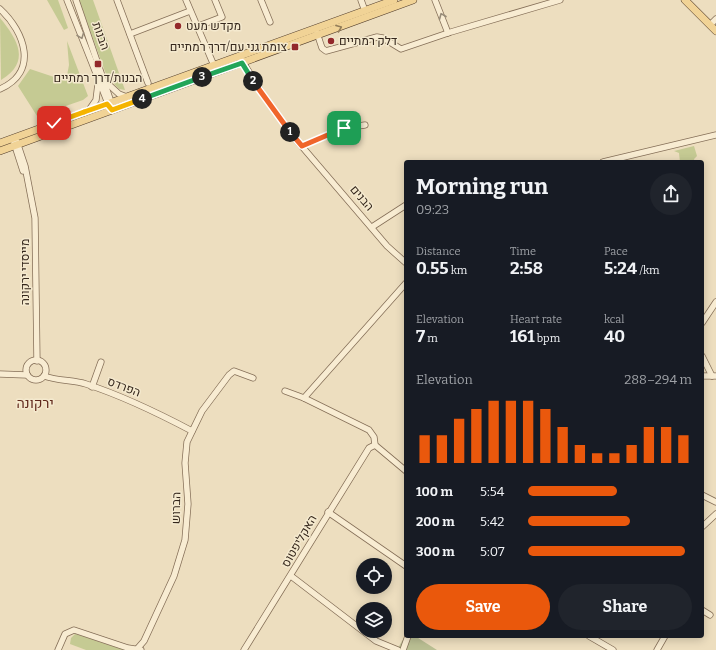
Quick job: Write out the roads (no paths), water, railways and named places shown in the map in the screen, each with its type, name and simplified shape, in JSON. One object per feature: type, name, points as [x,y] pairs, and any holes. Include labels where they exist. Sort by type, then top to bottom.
[{"type":"main road","points":[[0,143],[15,142],[111,105],[242,63],[394,0]]},
{"type":"main road","points":[[0,151],[15,142],[89,110],[111,105],[213,64],[413,0]]},
{"type":"main road","points":[[685,0],[716,31]]},
{"type":"street","name":"הבנות","points":[[67,0],[97,78],[111,105]]},
{"type":"street","name":"הבנות","points":[[76,0],[105,80],[111,105]]},
{"type":"street","points":[[117,0],[148,83]]},
{"type":"street","points":[[186,0],[216,72]]},
{"type":"street","points":[[196,27],[222,17],[215,0]]},
{"type":"street","points":[[261,0],[270,22]]},
{"type":"street","points":[[361,0],[365,11]]},
{"type":"street","points":[[435,0],[448,33]]},
{"type":"street","points":[[316,32],[322,48],[326,52],[377,37],[383,38],[401,49],[448,33],[560,0]]},
{"type":"street","points":[[0,9],[20,35],[24,53],[24,63],[16,79],[0,89]]},
{"type":"street","points":[[130,34],[190,12]]},
{"type":"street","points":[[710,25],[716,19]]},
{"type":"street","name":"הבנים","points":[[240,56],[242,63],[263,95],[302,146],[387,246],[404,262]]},
{"type":"street","name":"הבנות","points":[[89,110],[98,93],[97,78]]},
{"type":"street","name":"הבנות","points":[[105,80],[119,94],[128,97]]},
{"type":"street","points":[[302,146],[344,128],[365,125]]},
{"type":"street","points":[[611,160],[716,135]]},
{"type":"street","name":"מייסדי ירקונה","points":[[15,142],[28,184],[36,218],[37,361]]},
{"type":"street","points":[[372,227],[404,206]]},
{"type":"street","points":[[304,398],[404,285]]},
{"type":"street","points":[[704,320],[715,305]]},
{"type":"street","points":[[704,359],[714,376]]},
{"type":"street","points":[[0,374],[17,376],[27,375],[29,378],[37,380],[44,376],[45,367],[37,361],[28,365],[26,371],[27,375]]},
{"type":"street","points":[[92,387],[101,362]]},
{"type":"street","name":"הברוש","points":[[139,649],[151,628],[172,581],[181,555],[186,530],[188,504],[185,448],[192,431],[202,411],[218,389],[234,371],[253,378]]},
{"type":"street","name":"הפרדס","points":[[44,376],[92,387],[154,411],[192,431]]},
{"type":"street","points":[[285,391],[304,398],[369,430],[374,437],[375,445],[404,469]]},
{"type":"street","name":"האקליפטוס","points":[[244,650],[291,576],[328,512],[369,448],[375,445]]},
{"type":"street","points":[[704,496],[716,502]]},
{"type":"street","points":[[328,512],[404,565]]},
{"type":"street","points":[[704,526],[716,514]]},
{"type":"street","points":[[291,576],[376,641],[398,650]]},
{"type":"street","points":[[704,611],[710,615]]},
{"type":"street","points":[[58,650],[65,634],[74,630],[128,648],[139,649]]},
{"type":"street","points":[[403,650],[407,638]]},
{"type":"street","points":[[593,638],[613,650]]},
{"type":"street","points":[[657,650],[664,638]]},
{"type":"place","name":"מקדש מעט","points":[[178,26]]},
{"type":"place","name":"דלק רמתיים","points":[[331,41]]},
{"type":"place","name":"צומת גני עם/דרך רמתיים","points":[[295,47]]},
{"type":"place","name":"הבנות/דרך רמתיים","points":[[98,64]]},
{"type":"district","name":"ירקונה","points":[[35,403]]}]
